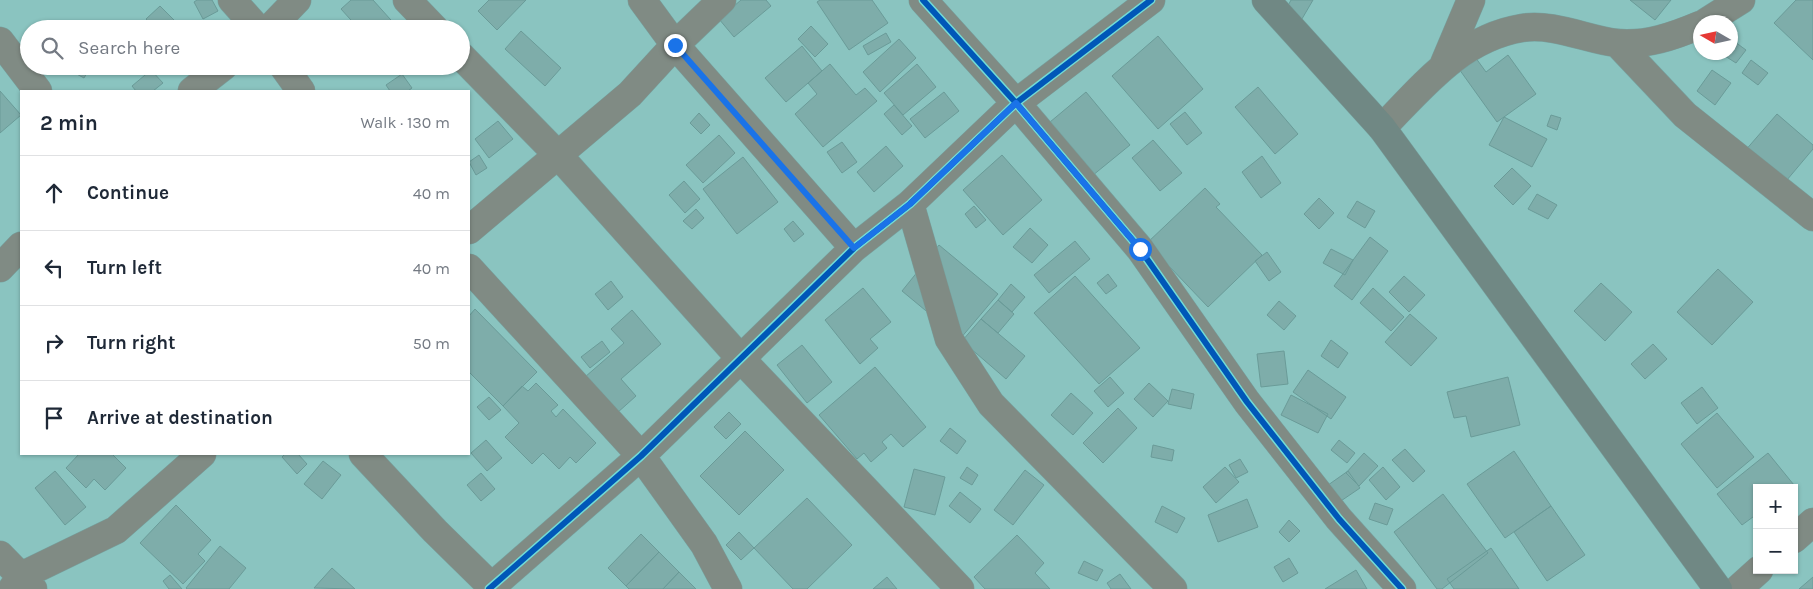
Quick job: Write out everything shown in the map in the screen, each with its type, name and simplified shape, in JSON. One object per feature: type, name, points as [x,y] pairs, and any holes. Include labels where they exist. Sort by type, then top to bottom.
[{"type":"highway","points":[[1266,0],[1382,128],[1718,589]]},
{"type":"street","points":[[232,0],[250,20]]},
{"type":"street","points":[[278,20],[297,0]]},
{"type":"street","points":[[406,0],[426,20]]},
{"type":"street","points":[[642,0],[675,45],[854,248]]},
{"type":"street","points":[[470,229],[560,156],[630,94],[675,45],[722,0]]},
{"type":"street","points":[[923,0],[1016,103],[1140,249],[1247,402],[1339,519],[1402,589]]},
{"type":"street","points":[[364,455],[490,588],[641,456],[854,248],[910,204],[1016,103],[1151,0]]},
{"type":"street","points":[[1444,64],[1471,0]]},
{"type":"street","points":[[1717,15],[1741,0]]},
{"type":"street","points":[[1382,128],[1444,64],[1495,34],[1524,28],[1552,29],[1617,43],[1663,40],[1693,28]]},
{"type":"street","points":[[0,41],[20,67]]},
{"type":"street","points":[[1617,43],[1684,115],[1812,213]]},
{"type":"street","points":[[470,65],[560,156],[741,359],[960,589]]},
{"type":"street","points":[[26,75],[37,90]]},
{"type":"street","points":[[193,90],[212,75]]},
{"type":"street","points":[[289,75],[300,90]]},
{"type":"street","points":[[910,204],[949,339],[991,404],[1173,589]]},
{"type":"street","points":[[0,268],[20,247]]},
{"type":"street","points":[[470,269],[641,456],[704,544],[728,589]]},
{"type":"street","points":[[0,555],[22,585],[116,530],[201,455]]},
{"type":"street","points":[[1798,535],[1813,522]]},
{"type":"street","points":[[1738,589],[1755,574]]},
{"type":"building","points":[[197,0],[212,0],[218,11],[203,19],[194,2]]},
{"type":"building","points":[[351,0],[373,0],[391,20],[351,20],[341,9]]},
{"type":"building","points":[[489,0],[526,0],[497,30],[478,11]]},
{"type":"building","points":[[741,0],[766,0],[771,6],[734,37],[719,19]]},
{"type":"building","points":[[820,0],[872,0],[888,23],[849,50],[817,2]]},
{"type":"building","points":[[1291,0],[1313,0],[1299,24],[1283,15]]},
{"type":"building","points":[[1630,0],[1671,0],[1655,20]]},
{"type":"building","points":[[1796,0],[1813,0],[1813,60],[1774,23]]},
{"type":"building","points":[[160,6],[174,20],[147,20]]},
{"type":"building","points":[[811,26],[828,44],[815,57],[798,39]]},
{"type":"building","points":[[521,31],[561,68],[545,86],[505,49]]},
{"type":"building","points":[[886,33],[891,42],[868,55],[863,46]]},
{"type":"building","points":[[1158,36],[1203,89],[1158,129],[1112,76]]},
{"type":"building","points":[[899,39],[916,58],[880,92],[863,72]]},
{"type":"building","points":[[1738,44],[1746,50],[1736,63],[1731,60],[1738,60]]},
{"type":"building","points":[[802,46],[822,71],[786,102],[765,78]]},
{"type":"building","points":[[1470,50],[1486,72],[1508,55],[1536,94],[1497,122],[1454,62]]},
{"type":"building","points":[[1751,60],[1768,73],[1758,85],[1742,73]]},
{"type":"building","points":[[830,64],[856,95],[865,88],[877,101],[823,147],[795,114],[817,94],[808,83]]},
{"type":"building","points":[[917,64],[936,87],[903,115],[884,93]]},
{"type":"building","points":[[1712,70],[1731,83],[1715,105],[1697,91]]},
{"type":"building","points":[[145,75],[156,75],[163,83],[154,90],[135,90],[132,86]]},
{"type":"building","points":[[403,75],[412,88],[409,90],[389,90],[386,85]]},
{"type":"building","points":[[1258,87],[1298,134],[1275,154],[1235,107]]},
{"type":"building","points":[[0,91],[20,116],[0,133]]},
{"type":"building","points":[[944,92],[959,111],[925,138],[910,119]]},
{"type":"building","points":[[1086,92],[1130,145],[1087,180],[1044,127]]},
{"type":"building","points":[[894,105],[912,126],[902,135],[884,114]]},
{"type":"building","points":[[1185,112],[1202,133],[1187,145],[1170,124]]},
{"type":"building","points":[[699,113],[710,125],[701,134],[690,123]]},
{"type":"building","points":[[1777,114],[1813,145],[1813,149],[1776,193],[1737,160]]},
{"type":"building","points":[[1551,115],[1561,118],[1557,130],[1547,126]]},
{"type":"building","points":[[1504,117],[1547,139],[1532,167],[1489,145]]},
{"type":"building","points":[[498,121],[513,139],[489,158],[475,139]]},
{"type":"building","points":[[719,135],[735,153],[703,183],[686,165]]},
{"type":"building","points":[[1153,140],[1182,173],[1160,191],[1132,158]]},
{"type":"building","points":[[842,142],[857,162],[842,173],[827,152]]},
{"type":"building","points":[[886,146],[903,166],[874,192],[857,172]]},
{"type":"building","points":[[479,155],[487,168],[476,175],[470,161]]},
{"type":"building","points":[[1002,155],[1042,200],[1003,235],[963,190]]},
{"type":"building","points":[[1262,156],[1281,183],[1261,198],[1242,172]]},
{"type":"building","points":[[743,157],[778,202],[737,234],[703,189]]},
{"type":"building","points":[[1512,168],[1531,186],[1513,205],[1494,186]]},
{"type":"building","points":[[684,181],[700,199],[685,213],[669,195]]},
{"type":"building","points":[[1205,188],[1220,204],[1216,207],[1262,255],[1208,307],[1147,243]]},
{"type":"building","points":[[1537,194],[1557,205],[1548,219],[1528,209]]},
{"type":"building","points":[[1319,198],[1334,213],[1319,229],[1304,214]]},
{"type":"building","points":[[1357,201],[1375,211],[1365,228],[1347,217]]},
{"type":"building","points":[[974,206],[986,220],[976,228],[965,214]]},
{"type":"building","points":[[696,209],[704,218],[692,229],[683,221]]},
{"type":"building","points":[[793,221],[804,234],[794,242],[784,229]]},
{"type":"building","points":[[1030,228],[1048,245],[1032,263],[1013,247]]},
{"type":"building","points":[[1370,237],[1388,251],[1352,300],[1334,286]]},
{"type":"building","points":[[1075,241],[1090,259],[1049,293],[1034,275]]},
{"type":"building","points":[[939,245],[998,294],[960,339],[902,291]]},
{"type":"building","points":[[1331,249],[1353,260],[1345,275],[1323,263]]},
{"type":"building","points":[[1267,252],[1281,272],[1269,281],[1255,261]]},
{"type":"building","points":[[1718,269],[1753,302],[1712,345],[1677,312]]},
{"type":"building","points":[[1108,274],[1117,286],[1106,294],[1097,283]]},
{"type":"building","points":[[1075,276],[1140,348],[1099,384],[1034,313]]},
{"type":"building","points":[[1404,276],[1425,295],[1409,312],[1389,292]]},
{"type":"building","points":[[611,281],[623,297],[608,310],[595,294]]},
{"type":"building","points":[[1601,283],[1632,312],[1605,341],[1574,311]]},
{"type":"building","points":[[1011,284],[1025,297],[1012,312],[998,300]]},
{"type":"building","points":[[863,288],[891,322],[870,339],[878,348],[860,364],[825,320]]},
{"type":"building","points":[[1373,288],[1404,317],[1391,331],[1360,303]]},
{"type":"building","points":[[998,300],[1014,314],[998,333],[981,319]]},
{"type":"building","points":[[1279,301],[1296,316],[1284,330],[1267,315]]},
{"type":"building","points":[[475,309],[537,372],[503,406],[470,373],[470,315]]},
{"type":"building","points":[[632,310],[661,344],[621,379],[636,396],[617,413],[585,377],[624,343],[611,329]]},
{"type":"building","points":[[1410,314],[1437,338],[1411,366],[1385,342]]},
{"type":"building","points":[[981,319],[1025,356],[1006,379],[962,341]]},
{"type":"building","points":[[1331,340],[1348,353],[1338,368],[1321,356]]},
{"type":"building","points":[[602,341],[610,352],[590,368],[581,357]]},
{"type":"building","points":[[1653,344],[1667,359],[1645,379],[1631,364]]},
{"type":"building","points":[[802,345],[832,382],[807,403],[777,365]]},
{"type":"building","points":[[1284,351],[1288,384],[1261,387],[1257,354]]},
{"type":"building","points":[[875,367],[926,427],[903,447],[891,434],[882,442],[887,448],[871,462],[864,453],[857,459],[819,415]]},
{"type":"building","points":[[1308,370],[1346,397],[1331,419],[1293,392]]},
{"type":"building","points":[[1110,377],[1124,393],[1108,407],[1094,391]]},
{"type":"building","points":[[1508,377],[1520,425],[1471,437],[1466,416],[1454,418],[1447,392]]},
{"type":"building","points":[[536,383],[558,405],[551,411],[556,417],[563,409],[596,443],[576,463],[570,457],[559,469],[543,453],[532,464],[505,437],[519,423],[503,406],[522,386],[528,391]]},
{"type":"building","points":[[1149,383],[1168,401],[1153,417],[1134,399]]},
{"type":"building","points":[[1702,387],[1718,408],[1697,424],[1681,403]]},
{"type":"building","points":[[1172,389],[1194,394],[1191,409],[1168,404]]},
{"type":"building","points":[[1071,393],[1093,413],[1073,435],[1051,415]]},
{"type":"building","points":[[1291,395],[1328,414],[1318,433],[1281,415]]},
{"type":"building","points":[[489,397],[501,410],[489,420],[477,407]]},
{"type":"building","points":[[1118,408],[1137,428],[1103,463],[1083,443]]},
{"type":"building","points":[[729,412],[741,424],[726,439],[714,427]]},
{"type":"building","points":[[1717,413],[1754,457],[1717,488],[1681,444]]},
{"type":"building","points":[[950,428],[966,441],[957,454],[940,441]]},
{"type":"building","points":[[745,431],[784,470],[739,515],[700,476]]},
{"type":"building","points":[[486,440],[502,458],[487,471],[471,453]]},
{"type":"building","points":[[1339,440],[1355,453],[1347,463],[1331,450]]},
{"type":"building","points":[[1153,445],[1174,450],[1172,461],[1151,457]]},
{"type":"building","points":[[1405,449],[1425,471],[1413,482],[1392,460]]},
{"type":"building","points":[[1514,451],[1551,506],[1505,538],[1467,484]]},
{"type":"building","points":[[1364,453],[1378,466],[1359,486],[1346,473]]},
{"type":"building","points":[[1768,453],[1793,484],[1753,484],[1753,517],[1742,525],[1717,494]]},
{"type":"building","points":[[78,455],[113,455],[126,468],[105,490],[94,479],[86,488],[66,468]]},
{"type":"building","points":[[284,455],[299,455],[307,464],[297,474],[282,457]]},
{"type":"building","points":[[1240,459],[1248,472],[1236,478],[1229,465]]},
{"type":"building","points":[[323,461],[341,475],[322,499],[304,484]]},
{"type":"building","points":[[967,467],[978,475],[972,485],[960,478]]},
{"type":"building","points":[[1225,467],[1239,482],[1216,503],[1203,487]]},
{"type":"building","points":[[1383,467],[1400,487],[1386,500],[1369,480]]},
{"type":"building","points":[[914,469],[945,477],[935,515],[904,507]]},
{"type":"building","points":[[1025,470],[1044,485],[1013,525],[994,510]]},
{"type":"building","points":[[55,471],[86,507],[65,525],[35,488]]},
{"type":"building","points":[[1348,471],[1360,488],[1332,507],[1321,490]]},
{"type":"building","points":[[481,473],[495,489],[481,501],[467,485]]},
{"type":"building","points":[[960,492],[981,509],[970,523],[949,506]]},
{"type":"building","points":[[1443,494],[1488,553],[1442,589],[1437,589],[1394,532]]},
{"type":"building","points":[[807,498],[852,545],[807,589],[793,589],[754,548]]},
{"type":"building","points":[[1247,499],[1258,527],[1218,542],[1208,515]]},
{"type":"building","points":[[1375,503],[1393,509],[1387,525],[1369,519]]},
{"type":"building","points":[[176,505],[211,540],[198,554],[205,561],[183,584],[140,543]]},
{"type":"building","points":[[1162,506],[1185,518],[1177,533],[1155,522]]},
{"type":"building","points":[[1551,506],[1585,555],[1547,581],[1514,532]]},
{"type":"building","points":[[1289,520],[1300,531],[1289,542],[1279,532]]},
{"type":"building","points":[[739,532],[754,548],[741,560],[726,545]]},
{"type":"building","points":[[641,534],[659,552],[626,586],[608,568]]},
{"type":"building","points":[[1017,535],[1044,563],[1035,573],[1050,589],[985,589],[974,577]]},
{"type":"building","points":[[220,546],[246,568],[229,589],[187,589],[186,588]]},
{"type":"building","points":[[1491,548],[1519,589],[1454,589],[1447,579]]},
{"type":"building","points":[[659,552],[679,572],[663,589],[629,589],[626,586]]},
{"type":"building","points":[[1289,558],[1298,573],[1283,582],[1274,567]]},
{"type":"building","points":[[1084,561],[1103,570],[1097,581],[1078,573]]},
{"type":"building","points":[[332,568],[355,589],[314,588]]},
{"type":"building","points":[[1356,570],[1367,589],[1325,589]]},
{"type":"building","points":[[679,572],[696,589],[663,589]]},
{"type":"building","points":[[1120,574],[1131,589],[1111,589],[1107,583]]},
{"type":"building","points":[[170,575],[182,589],[169,589],[163,581]]},
{"type":"building","points":[[887,577],[897,589],[873,589]]},
{"type":"building","points":[[1813,577],[1813,589],[1799,589]]},
{"type":"cycle path","points":[[923,0],[1016,103],[1140,249],[1247,402],[1339,519],[1402,589]]},
{"type":"cycle path","points":[[489,589],[641,456],[854,248],[910,204],[1016,103],[1151,0]]},
{"type":"route","points":[[675,45],[854,248],[910,204],[1016,103],[1140,249]]}]
